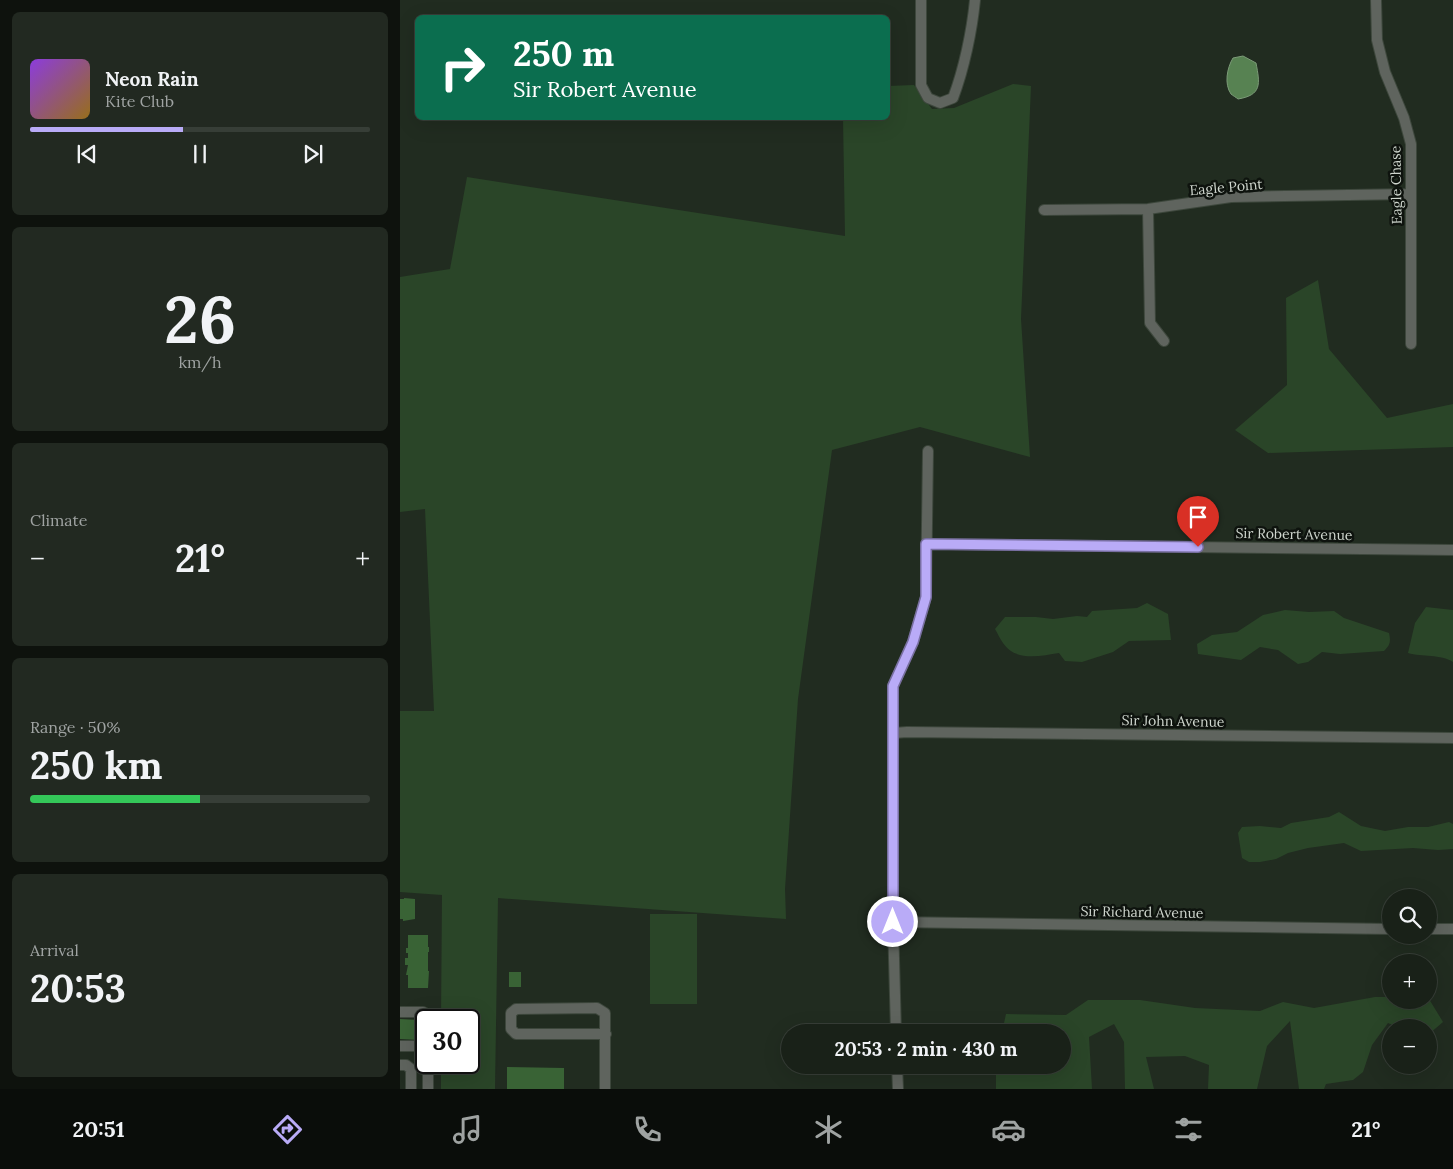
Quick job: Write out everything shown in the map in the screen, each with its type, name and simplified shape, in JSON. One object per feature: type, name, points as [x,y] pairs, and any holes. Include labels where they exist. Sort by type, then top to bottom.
[{"type":"street","points":[[922,0],[921,85],[928,98],[940,102],[953,98],[959,82],[975,0]]},
{"type":"street","name":"Eagle Chase","points":[[1376,0],[1377,40],[1385,72],[1404,118],[1411,144],[1411,344]]},
{"type":"street","name":"Eagle Point","points":[[1044,210],[1148,209],[1232,198],[1411,194]]},
{"type":"street","points":[[1148,209],[1150,323],[1164,341]]},
{"type":"street","points":[[896,1024],[893,922],[893,686],[913,642],[926,597],[928,451]]},
{"type":"street","name":"Sir Robert Avenue","points":[[926,544],[1453,550]]},
{"type":"street","name":"Sir John Avenue","points":[[894,733],[1453,738]]},
{"type":"street","name":"Sir Richard Avenue","points":[[893,922],[1382,929]]},
{"type":"street","points":[[1437,929],[1453,929]]},
{"type":"street","points":[[605,1089],[606,1034],[605,1012],[597,1008],[516,1009],[511,1013],[511,1028],[516,1034],[606,1034]]},
{"type":"street","points":[[400,1012],[415,1012]]},
{"type":"street","points":[[400,1046],[415,1046]]},
{"type":"street","points":[[400,1065],[406,1065],[411,1069],[411,1089]]},
{"type":"street","points":[[428,1074],[428,1089]]},
{"type":"street","points":[[897,1074],[898,1089]]},
{"type":"shaded area","points":[[1243,56],[1256,63],[1258,87],[1252,95],[1238,99],[1229,90],[1227,76],[1233,58]]},
{"type":"shaded area","points":[[1013,84],[1031,86],[1021,319],[1030,457],[920,427],[832,450],[798,699],[785,889],[786,919],[498,898],[495,1089],[441,1089],[441,1074],[480,1074],[480,1009],[441,1009],[442,895],[400,892],[400,711],[434,711],[425,509],[400,512],[400,277],[450,269],[467,177],[845,236],[843,120],[890,120],[890,86],[914,85],[932,109],[954,108]]},
{"type":"shaded area","points":[[1318,280],[1329,349],[1387,418],[1453,404],[1453,447],[1268,453],[1235,430],[1287,385],[1286,298]]},
{"type":"shaded area","points":[[1147,603],[1168,614],[1171,640],[1129,641],[1113,652],[1082,662],[1065,661],[1059,653],[1029,656],[1015,653],[1003,643],[995,629],[1005,617],[1053,619],[1077,616],[1087,617],[1092,611],[1137,608]]},
{"type":"shaded area","points":[[1426,607],[1453,610],[1453,662],[1443,658],[1408,653],[1415,623]]},
{"type":"shaded area","points":[[1285,610],[1309,612],[1334,611],[1344,618],[1389,633],[1388,647],[1384,651],[1340,654],[1322,652],[1308,662],[1298,664],[1278,650],[1260,647],[1241,660],[1198,654],[1197,644],[1212,635],[1237,632],[1263,615]]},
{"type":"shaded area","points":[[1339,812],[1361,826],[1385,831],[1408,827],[1428,827],[1449,822],[1453,824],[1453,849],[1413,848],[1361,851],[1344,843],[1308,848],[1288,853],[1276,859],[1260,862],[1249,862],[1242,858],[1238,833],[1242,827],[1281,828],[1291,823],[1329,817]]},
{"type":"shaded area","points":[[650,914],[697,914],[697,1004],[650,1004]]},
{"type":"shaded area","points":[[1382,997],[1382,1009],[1435,1009],[1443,1022],[1437,1027],[1437,1019],[1382,1019],[1382,1031],[1372,1045],[1363,1072],[1353,1080],[1326,1084],[1324,1089],[1299,1089],[1290,1021],[1267,1046],[1257,1089],[1208,1089],[1209,1065],[1185,1056],[1146,1057],[1154,1089],[1125,1089],[1124,1042],[1114,1024],[1089,1037],[1092,1089],[996,1089],[996,1074],[1071,1074],[1071,1024],[1004,1024],[1006,1014],[1066,1015],[1088,1000],[1140,1000],[1195,1008],[1260,1011],[1283,1002],[1314,1008]]},
{"type":"building","points":[[400,899],[415,899],[415,919],[403,921],[403,919],[400,919]]},
{"type":"building","points":[[408,935],[428,935],[428,988],[408,988],[408,975],[406,975],[408,965],[405,965],[405,958],[408,958],[406,948],[408,948]]},
{"type":"building","points":[[509,972],[521,972],[521,987],[509,987]]},
{"type":"building","points":[[400,1019],[415,1020],[415,1040],[400,1039]]},
{"type":"building","points":[[507,1067],[564,1068],[564,1089],[507,1089]]},
{"type":"route","points":[[893,922],[893,686],[913,642],[926,597],[926,544],[1198,547]]}]
